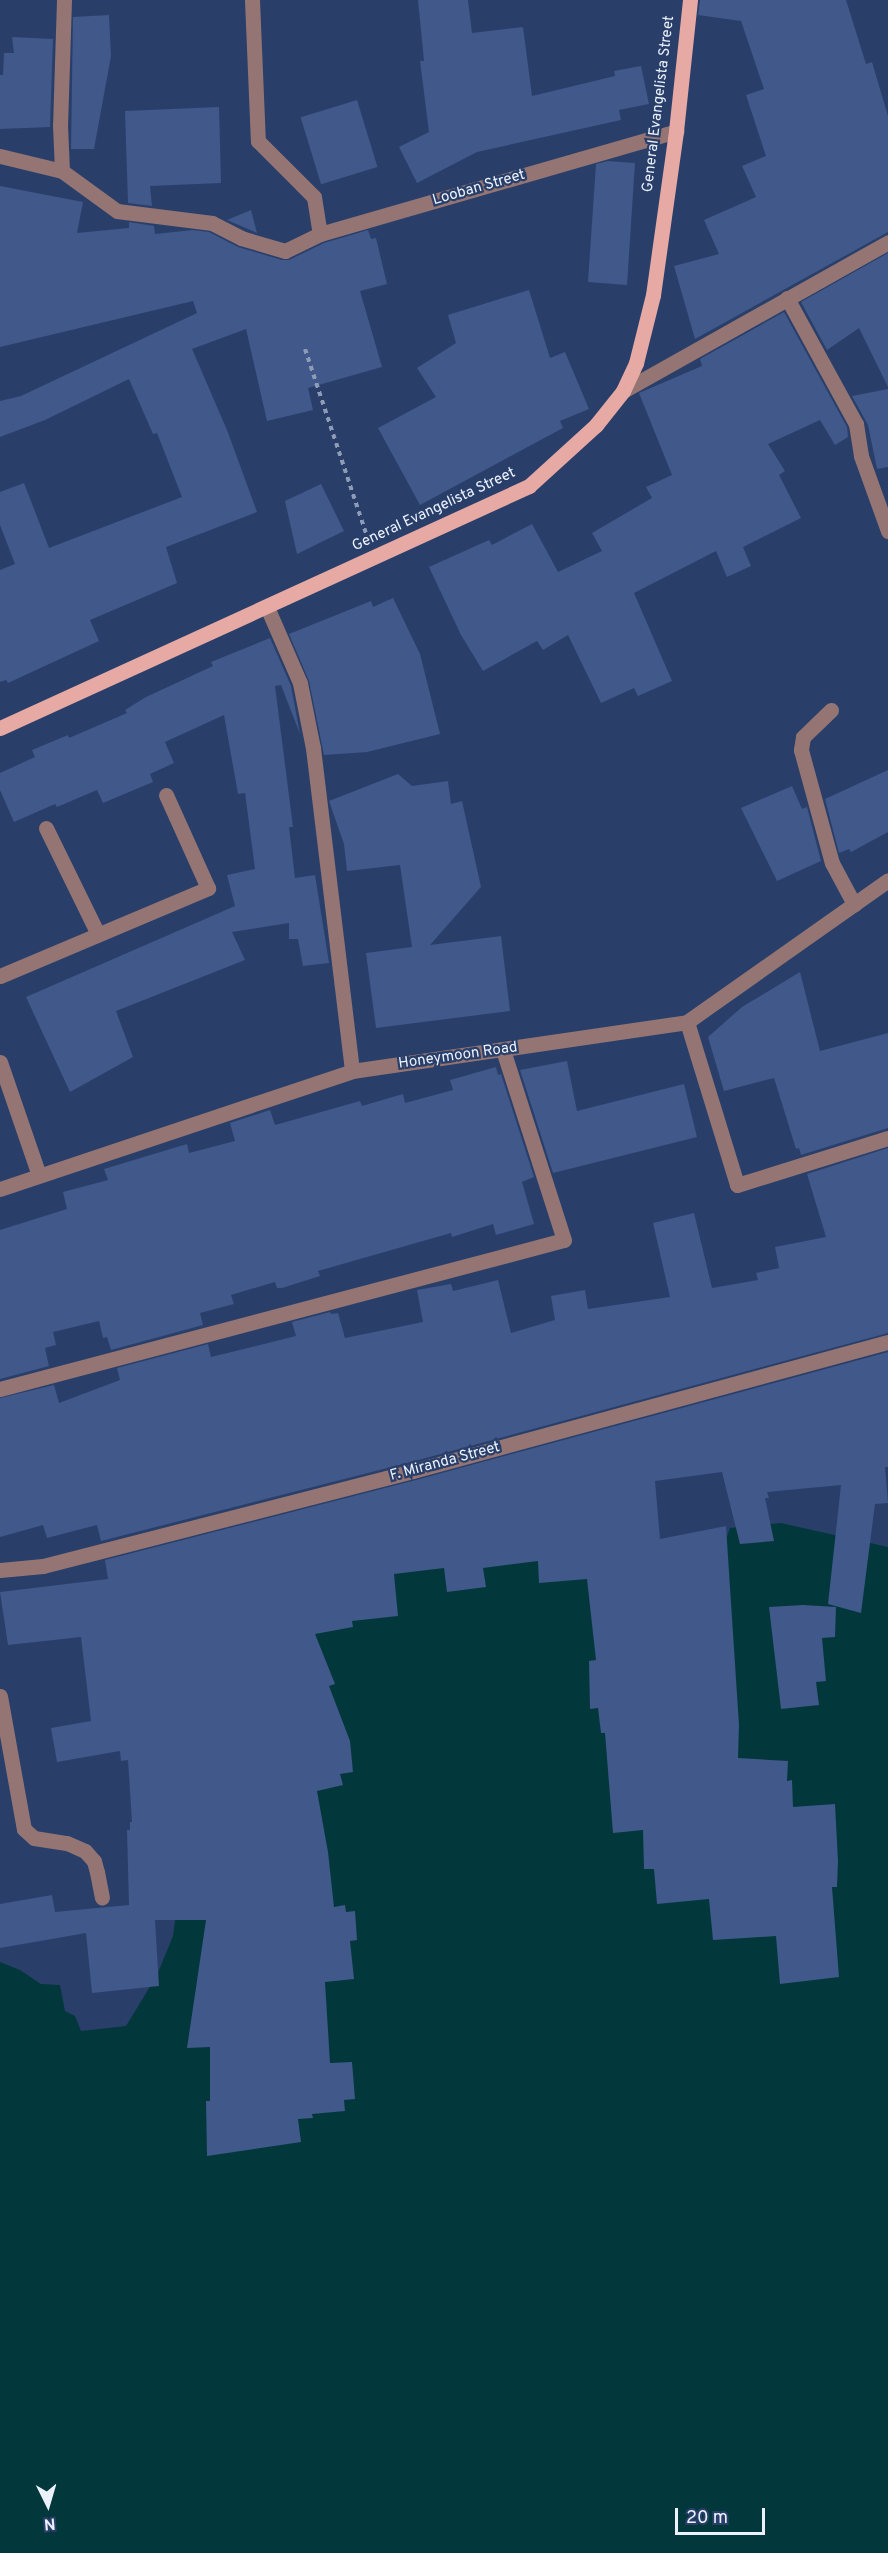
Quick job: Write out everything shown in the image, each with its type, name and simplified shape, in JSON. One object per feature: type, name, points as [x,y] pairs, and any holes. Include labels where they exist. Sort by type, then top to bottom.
[{"type":"main road","name":"General Evangelista Street","points":[[0,728],[529,486],[596,425],[623,391],[636,363],[653,295],[676,131],[690,0]]},
{"type":"street","points":[[0,156],[62,171],[60,125],[64,0]]},
{"type":"street","points":[[252,0],[258,141],[314,197],[320,234]]},
{"type":"street","name":"Looban Street","points":[[62,171],[117,211],[212,223],[241,238],[285,251],[320,234],[676,131]]},
{"type":"street","points":[[623,391],[888,242]]},
{"type":"street","points":[[787,298],[856,424],[861,456],[888,531]]},
{"type":"street","points":[[267,607],[300,683],[311,737],[352,1071]]},
{"type":"street","points":[[831,710],[803,737],[801,750],[832,862],[854,904]]},
{"type":"street","points":[[0,976],[208,888],[166,795]]},
{"type":"street","points":[[46,828],[98,934]]},
{"type":"street","name":"Honeymoon Road","points":[[0,1189],[352,1071],[687,1022],[888,880]]},
{"type":"street","points":[[687,1022],[736,1185],[888,1138]]},
{"type":"street","points":[[0,1389],[564,1240],[503,1050]]},
{"type":"street","points":[[0,1062],[39,1175]]},
{"type":"street","name":"F. Miranda Street","points":[[0,1570],[44,1566],[413,1471],[888,1342]]},
{"type":"street","points":[[0,1696],[24,1829],[34,1838],[67,1843],[86,1851],[94,1861],[98,1872],[102,1898]]},
{"type":"path","points":[[305,349],[374,557]]},
{"type":"shaded area","points":[[781,1523],[888,1547],[888,2553],[0,2553],[0,1962],[20,1970],[41,1984],[60,1985],[65,2011],[75,2016],[81,2031],[126,2026],[157,1975],[173,1936],[179,1890],[239,1706],[382,1555],[717,1566],[730,1528]]},
{"type":"building","points":[[418,0],[468,0],[472,33],[523,27],[532,96],[615,76],[614,71],[641,66],[649,104],[619,110],[621,120],[477,152],[417,183],[399,147],[429,132],[420,61],[424,61]]},
{"type":"building","points":[[700,0],[846,0],[866,64],[872,62],[888,116],[888,232],[695,339],[674,266],[719,254],[704,220],[756,197],[742,166],[766,156],[746,95],[764,89],[741,21],[698,15]]},
{"type":"building","points":[[109,15],[111,56],[94,149],[71,149],[73,17]]},
{"type":"building","points":[[12,37],[53,39],[50,127],[0,129],[0,75],[3,75],[4,53],[14,53]]},
{"type":"building","points":[[357,100],[377,167],[321,184],[301,117]]},
{"type":"building","points":[[219,107],[221,183],[150,186],[152,206],[128,203],[125,111]]},
{"type":"building","points":[[608,161],[635,163],[627,285],[588,282],[596,164]]},
{"type":"building","points":[[0,186],[83,202],[77,233],[129,228],[129,222],[154,226],[155,234],[193,230],[209,232],[238,247],[282,260],[289,260],[324,243],[368,230],[371,239],[376,238],[387,284],[360,291],[382,367],[308,388],[313,410],[267,421],[246,329],[192,349],[227,430],[257,512],[166,547],[177,583],[90,620],[99,641],[8,683],[6,680],[0,682],[0,570],[15,564],[0,525],[0,492],[24,483],[49,548],[182,497],[157,433],[153,434],[129,379],[45,420],[0,437],[0,401],[21,396],[197,313],[193,301],[0,347]]},
{"type":"building","points":[[251,210],[257,233],[227,220]]},
{"type":"building","points":[[888,253],[888,387],[859,328],[827,350],[801,302]]},
{"type":"building","points":[[529,290],[550,358],[565,352],[589,409],[560,421],[563,428],[420,505],[378,428],[436,397],[417,368],[456,343],[448,315]]},
{"type":"building","points":[[784,312],[847,427],[848,437],[835,445],[820,420],[768,444],[785,471],[779,475],[801,518],[743,547],[751,566],[727,577],[716,551],[634,593],[672,681],[638,696],[634,688],[601,703],[568,635],[543,650],[537,641],[483,671],[461,635],[429,567],[489,540],[492,545],[532,524],[558,572],[602,551],[592,533],[652,498],[646,487],[672,475],[639,393],[702,366],[700,359]]},
{"type":"building","points":[[888,389],[888,467],[877,469],[868,425],[852,396]]},
{"type":"building","points":[[321,484],[344,531],[297,554],[285,501]]},
{"type":"building","points":[[393,598],[420,654],[440,734],[367,752],[324,755],[309,681],[289,634],[371,601],[373,607]]},
{"type":"building","points":[[270,638],[291,686],[300,734],[281,685],[275,686],[293,827],[289,827],[295,878],[315,875],[329,963],[303,966],[298,939],[289,939],[289,923],[232,932],[245,960],[116,1011],[133,1057],[70,1092],[26,997],[235,906],[227,875],[255,869],[245,793],[238,794],[224,715],[165,742],[174,763],[150,774],[153,782],[103,803],[97,790],[57,807],[55,804],[14,822],[0,790],[0,773],[35,757],[32,750],[68,735],[69,738],[127,713],[125,710],[146,697],[213,666],[211,662]]},
{"type":"building","points":[[888,770],[888,832],[851,852],[849,849],[839,853],[825,799]]},
{"type":"building","points":[[398,774],[412,786],[448,781],[451,804],[462,801],[481,887],[430,945],[501,936],[510,1011],[376,1028],[366,953],[412,947],[400,865],[347,871],[344,844],[329,801]]},
{"type":"building","points":[[792,786],[802,809],[807,807],[821,861],[777,881],[741,808]]},
{"type":"building","points":[[800,972],[820,1051],[888,1033],[888,1128],[801,1155],[799,1148],[796,1149],[774,1078],[724,1091],[708,1037],[742,1007]]},
{"type":"building","points":[[567,1061],[577,1111],[684,1084],[697,1137],[553,1173],[520,1070]]},
{"type":"building","points":[[496,1067],[498,1075],[501,1074],[534,1177],[522,1182],[534,1224],[496,1235],[493,1224],[452,1237],[451,1233],[318,1271],[320,1276],[282,1288],[277,1288],[275,1282],[231,1295],[234,1304],[200,1313],[203,1325],[111,1350],[107,1337],[103,1338],[99,1321],[53,1332],[56,1345],[45,1348],[49,1366],[0,1379],[0,1230],[67,1209],[63,1192],[108,1180],[104,1169],[187,1144],[189,1153],[235,1141],[230,1123],[270,1110],[275,1125],[360,1101],[362,1106],[403,1094],[405,1103],[453,1090],[450,1080]]},
{"type":"building","points":[[888,1148],[888,1333],[411,1462],[101,1541],[97,1525],[47,1538],[43,1525],[0,1537],[0,1398],[54,1385],[59,1403],[120,1380],[117,1368],[208,1344],[211,1357],[296,1336],[292,1322],[330,1312],[331,1314],[338,1313],[345,1338],[423,1322],[417,1290],[451,1284],[453,1291],[498,1280],[511,1333],[555,1320],[551,1296],[585,1290],[588,1309],[670,1297],[653,1223],[694,1213],[712,1288],[758,1280],[756,1273],[779,1268],[775,1247],[826,1237],[807,1174]]},
{"type":"building","points":[[888,1352],[888,1467],[885,1467],[888,1503],[875,1504],[861,1613],[828,1604],[841,1485],[767,1492],[769,1498],[765,1498],[774,1541],[740,1544],[722,1472],[655,1481],[660,1539],[726,1526],[739,1725],[738,1758],[788,1761],[787,1781],[792,1780],[793,1807],[835,1804],[838,1861],[837,1887],[832,1887],[839,1977],[780,1984],[776,1936],[713,1940],[709,1899],[657,1904],[654,1869],[644,1869],[643,1830],[613,1833],[605,1733],[601,1733],[598,1708],[590,1709],[589,1661],[596,1660],[587,1579],[539,1583],[538,1561],[483,1568],[486,1587],[447,1592],[444,1568],[394,1574],[398,1616],[352,1621],[353,1627],[315,1634],[335,1684],[329,1686],[350,1741],[353,1772],[340,1774],[343,1785],[317,1791],[328,1852],[334,1907],[345,1905],[346,1912],[355,1911],[357,1940],[350,1941],[354,1979],[325,1982],[330,2063],[352,2062],[355,2099],[344,2100],[345,2111],[312,2114],[313,2118],[298,2119],[301,2142],[207,2156],[206,2101],[210,2101],[210,2047],[187,2048],[206,1920],[155,1920],[159,1986],[92,1993],[86,1933],[0,1948],[0,1904],[52,1895],[55,1912],[129,1905],[127,1830],[130,1830],[130,1822],[132,1822],[128,1760],[121,1761],[120,1751],[57,1762],[51,1728],[91,1721],[81,1637],[8,1645],[0,1592],[108,1579],[105,1560],[416,1480]]},
{"type":"building","points":[[803,1605],[836,1607],[835,1637],[822,1638],[826,1681],[816,1682],[819,1705],[781,1709],[769,1607]]}]
